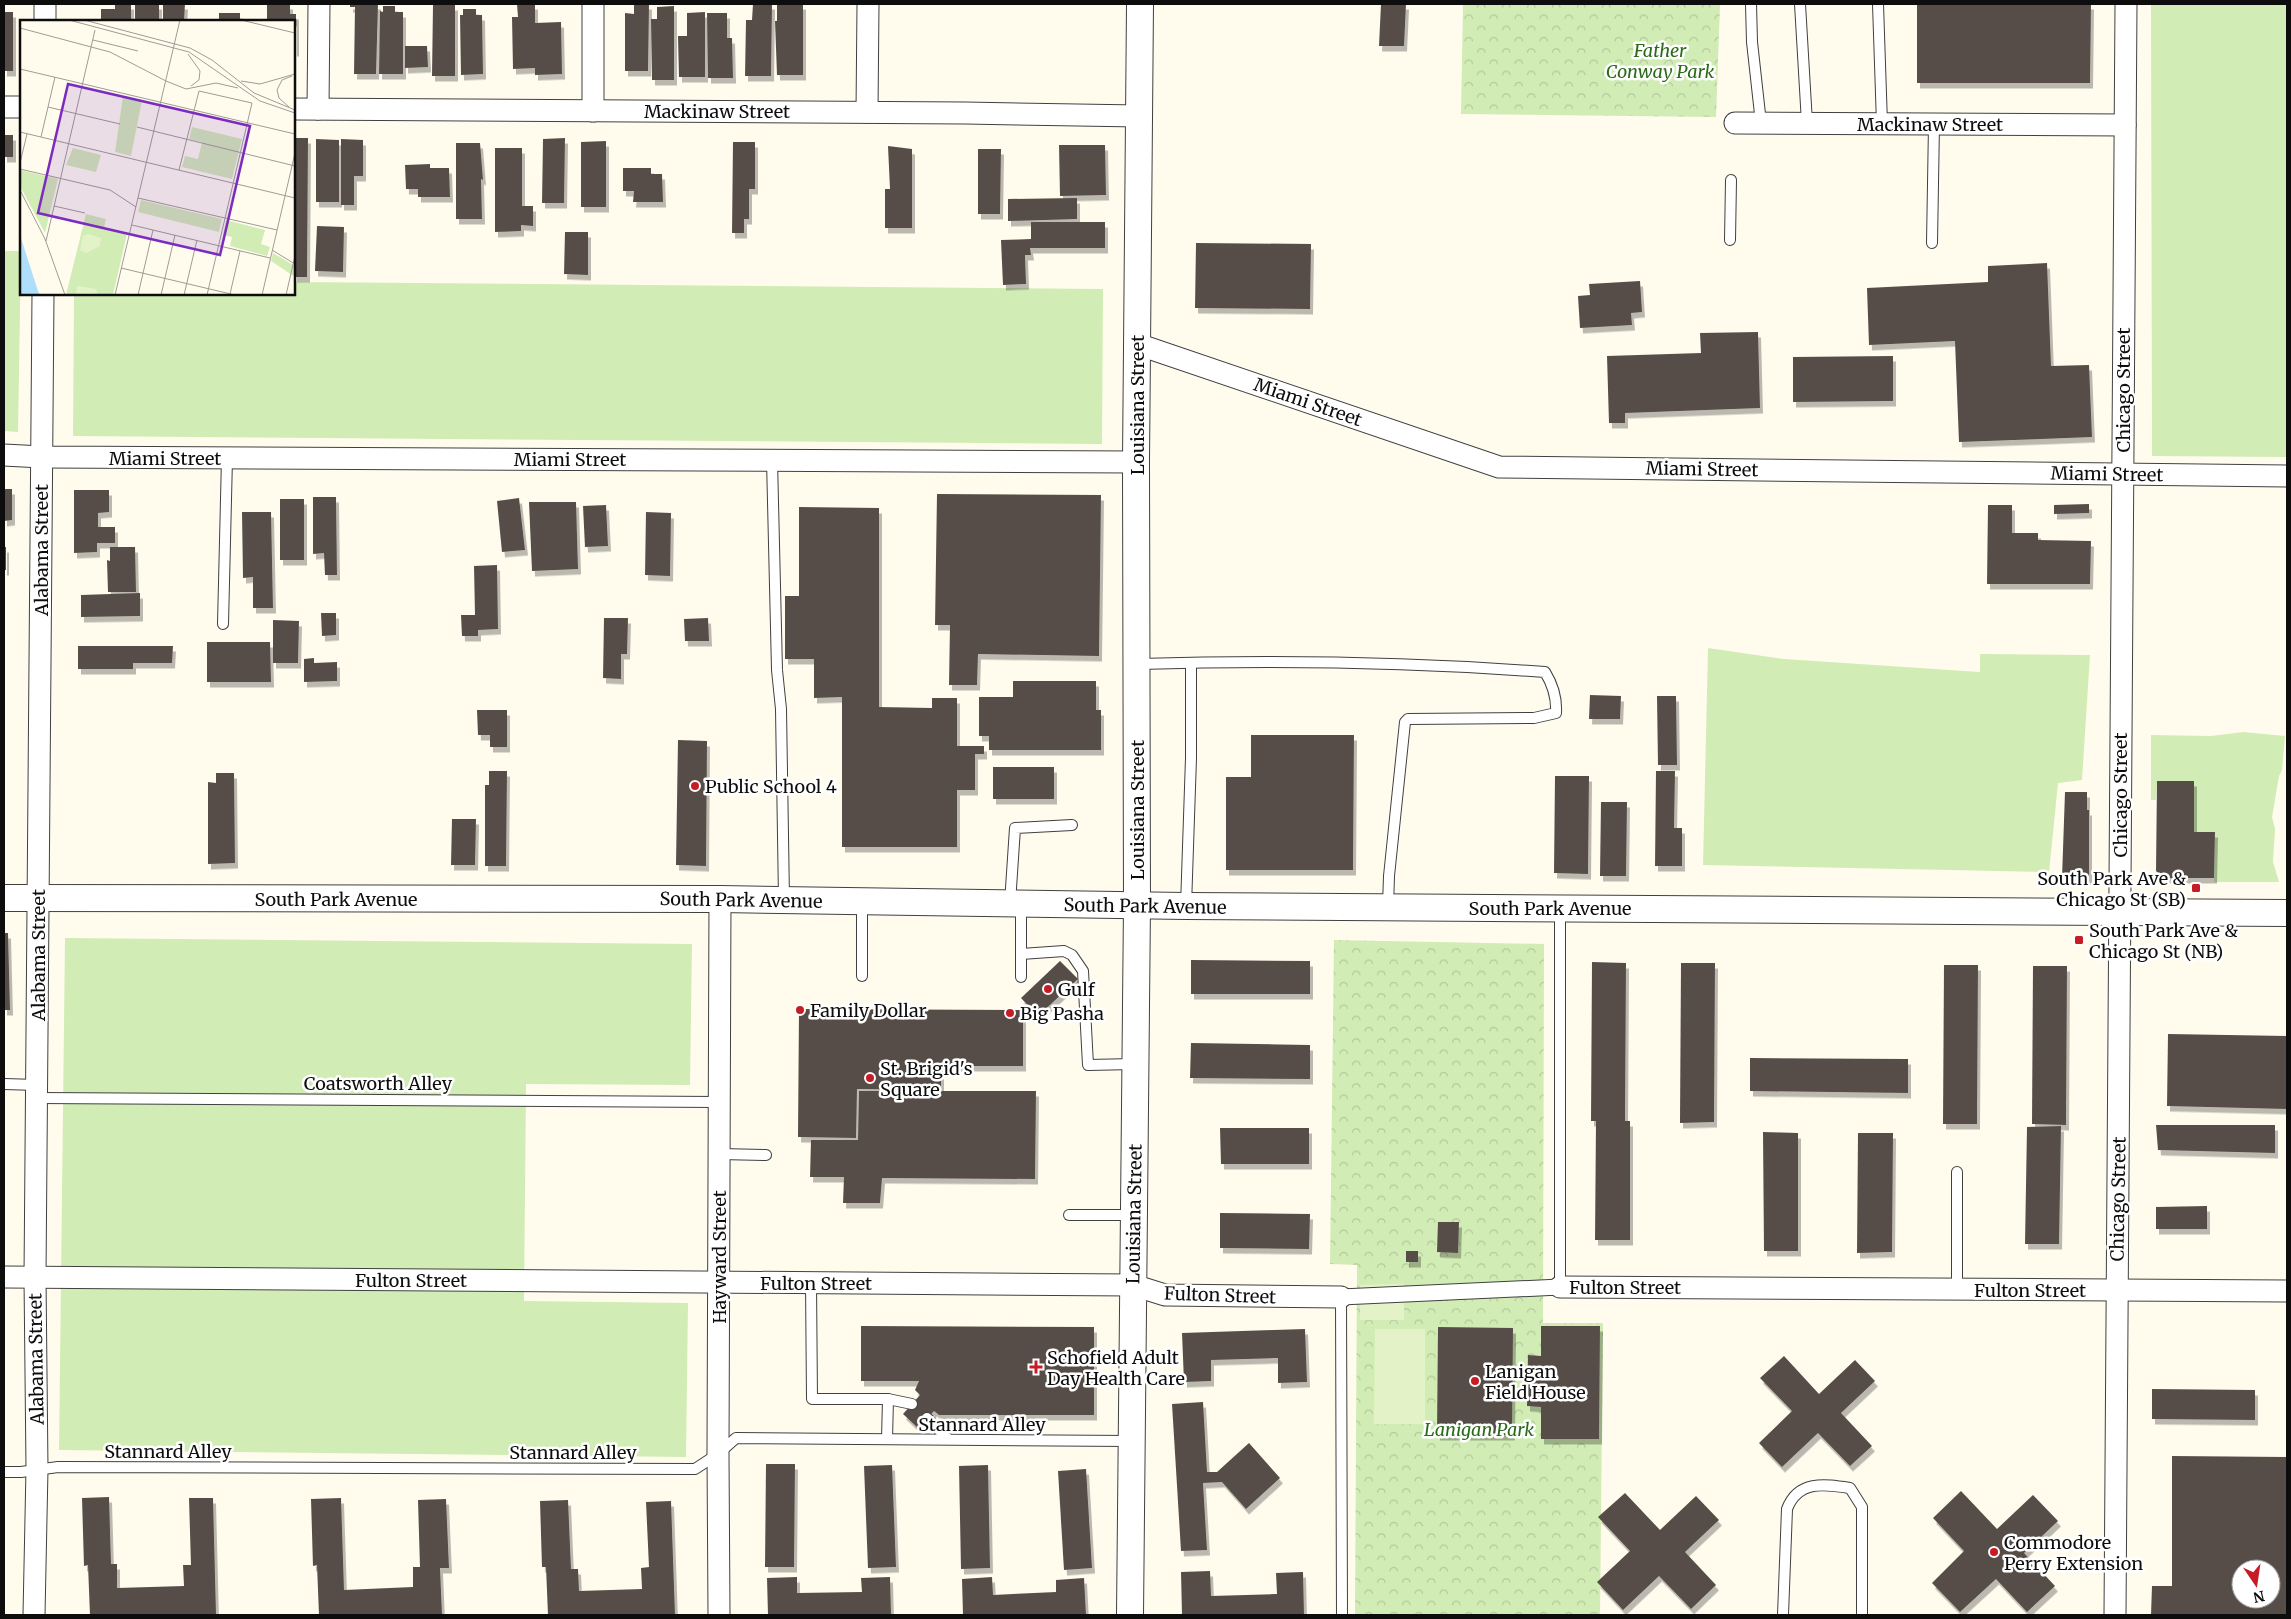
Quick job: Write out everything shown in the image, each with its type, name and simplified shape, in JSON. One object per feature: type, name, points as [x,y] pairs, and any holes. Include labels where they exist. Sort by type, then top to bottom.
[{"type":"street","points":[[44,20],[45,4]]},
{"type":"street","points":[[318,109],[319,4]]},
{"type":"street","points":[[593,4],[593,111]]},
{"type":"street","points":[[867,112],[868,4]]},
{"type":"street","name":"Louisiana Street","points":[[1130,1615],[1137,906],[1138,664],[1136,462],[1140,4]]},
{"type":"street","name":"Chicago Street","points":[[2115,1615],[2126,4]]},
{"type":"street","points":[[4,107],[20,107]]},
{"type":"street","name":"Mackinaw Street","points":[[295,109],[867,112],[1139,116]]},
{"type":"street","name":"Mackinaw Street","points":[[1735,123],[2125,125]]},
{"type":"street","name":"Alabama Street","points":[[34,1615],[38,1470],[34,1278],[43,295]]},
{"type":"street","name":"Miami Street","points":[[1137,344],[1499,467],[2287,476]]},
{"type":"street","name":"Miami Street","points":[[4,455],[42,457],[1136,462]]},
{"type":"street","name":"South Park Avenue","points":[[4,898],[720,899],[862,903],[1137,906],[2287,913]]},
{"type":"street","name":"Hayward Street","points":[[719,1615],[720,899]]},
{"type":"street","name":"Fulton Street","points":[[4,1278],[1133,1285],[1165,1295],[1341,1297],[1560,1286],[2287,1291]]},
{"type":"lane","points":[[1751,4],[1752,42],[1760,123]]},
{"type":"lane","points":[[1800,4],[1807,124]]},
{"type":"lane","points":[[1878,4],[1882,124]]},
{"type":"lane","points":[[1932,243],[1934,124]]},
{"type":"lane","points":[[1730,240],[1731,180]]},
{"type":"lane","points":[[223,624],[226,458]]},
{"type":"lane","points":[[772,460],[776,670],[781,709],[784,900]]},
{"type":"lane","points":[[1138,664],[1259,661],[1487,668],[1545,672],[1551,682],[1557,700],[1556,713],[1534,718],[1408,719],[1405,722],[1390,866],[1388,907]]},
{"type":"lane","points":[[1186,906],[1191,758],[1191,662]]},
{"type":"lane","points":[[1021,977],[1021,954],[1015,904],[1015,828],[1072,825]]},
{"type":"lane","points":[[862,903],[862,976]]},
{"type":"lane","points":[[1560,908],[1560,1286]]},
{"type":"lane","points":[[1021,954],[1064,951],[1072,955],[1083,971],[1088,1065],[1135,1064]]},
{"type":"lane","name":"Coatsworth Alley","points":[[4,1084],[37,1092],[719,1102]]},
{"type":"lane","points":[[720,1154],[766,1156]]},
{"type":"lane","points":[[1957,1172],[1957,1289]]},
{"type":"lane","points":[[1070,1215],[1134,1215]]},
{"type":"lane","points":[[811,1283],[812,1399],[888,1399],[912,1404]]},
{"type":"lane","points":[[1341,1297],[1342,1615]]},
{"type":"lane","points":[[887,1439],[888,1399]]},
{"type":"lane","points":[[927,1418],[948,1439]]},
{"type":"lane","name":"Stannard Alley","points":[[4,1472],[38,1470],[58,1466],[695,1469],[718,1454],[736,1438],[1132,1441]]},
{"type":"lane","points":[[1784,1615],[1787,1509],[1792,1497],[1809,1487],[1825,1484],[1850,1488],[1862,1507],[1862,1615]]},
{"type":"green space","name":"Father Conway Park","points":[[1463,4],[1720,4],[1716,117],[1461,114]]},
{"type":"green space","points":[[2151,4],[2287,4],[2287,457],[2152,456]]},
{"type":"green space","points":[[4,251],[20,251],[18,432],[4,431]]},
{"type":"green space","points":[[295,282],[1103,289],[1102,444],[73,436],[74,295],[295,295]]},
{"type":"green space","points":[[1708,648],[1784,659],[1980,672],[1980,654],[2090,655],[2082,780],[2058,783],[2049,872],[1703,865]]},
{"type":"green space","points":[[2243,732],[2285,736],[2282,770],[2279,776],[2272,817],[2275,829],[2273,862],[2279,882],[2214,882],[2215,833],[2194,832],[2194,781],[2157,781],[2156,800],[2151,800],[2151,735],[2211,736]]},
{"type":"green space","points":[[65,938],[692,944],[690,1085],[526,1084],[524,1301],[688,1303],[686,1457],[59,1450]]},
{"type":"green space","name":"Lanigan Park","points":[[1334,940],[1544,944],[1543,1323],[1603,1323],[1600,1615],[1355,1615],[1357,1265],[1330,1264]]},
{"type":"green space","points":[[1404,1284],[1404,1320],[1360,1320],[1360,1285]]},
{"type":"green space","points":[[1375,1329],[1425,1329],[1425,1424],[1374,1424]]},
{"type":"building","points":[[115,4],[131,4],[131,20],[101,20],[101,9],[115,9]]},
{"type":"building","points":[[135,4],[159,4],[159,20],[135,20]]},
{"type":"building","points":[[163,4],[185,4],[184,20],[163,20]]},
{"type":"building","points":[[267,4],[290,4],[290,14],[296,14],[296,51],[295,20],[267,20]]},
{"type":"building","points":[[350,4],[378,4],[376,74],[354,74],[355,7],[350,7]]},
{"type":"building","points":[[517,4],[535,4],[535,23],[561,22],[562,74],[535,75],[535,68],[513,69],[512,17],[518,17]]},
{"type":"building","points":[[634,4],[649,4],[648,71],[625,71],[625,13],[634,14]]},
{"type":"building","points":[[753,4],[772,4],[771,76],[745,76],[746,20],[752,20]]},
{"type":"building","points":[[777,4],[803,4],[803,75],[777,75],[775,21],[777,21]]},
{"type":"building","points":[[1381,4],[1406,4],[1404,46],[1379,46]]},
{"type":"building","points":[[1917,4],[2091,4],[2090,83],[1917,83]]},
{"type":"building","points":[[433,5],[455,5],[455,76],[432,76]]},
{"type":"building","points":[[383,6],[395,6],[395,12],[403,12],[403,74],[379,74],[380,11],[383,12]]},
{"type":"building","points":[[674,6],[674,80],[652,80],[651,19],[657,19],[657,7]]},
{"type":"building","points":[[463,9],[476,9],[476,15],[482,15],[483,74],[461,75],[460,15],[463,15]]},
{"type":"building","points":[[4,12],[13,12],[13,71],[4,71]]},
{"type":"building","points":[[705,12],[705,77],[679,77],[678,36],[687,36],[687,13]]},
{"type":"building","points":[[219,13],[240,13],[240,20],[219,20]]},
{"type":"building","points":[[707,13],[727,13],[727,38],[732,38],[733,78],[708,78]]},
{"type":"building","points":[[405,46],[427,46],[428,67],[405,68]]},
{"type":"building","points":[[4,135],[13,135],[13,157],[4,157]]},
{"type":"building","points":[[295,138],[308,138],[307,277],[295,277]]},
{"type":"building","points":[[565,138],[564,203],[542,203],[543,139]]},
{"type":"building","points":[[316,139],[339,140],[339,202],[316,202]]},
{"type":"building","points":[[341,139],[363,140],[363,176],[354,176],[354,205],[341,205]]},
{"type":"building","points":[[606,141],[606,207],[581,207],[581,142]]},
{"type":"building","points":[[733,142],[755,142],[755,189],[749,189],[749,219],[744,219],[744,233],[732,233]]},
{"type":"building","points":[[456,143],[480,143],[483,180],[481,179],[482,219],[456,219]]},
{"type":"building","points":[[1059,145],[1105,145],[1106,195],[1060,196]]},
{"type":"building","points":[[888,146],[912,149],[912,228],[885,228],[885,189],[890,189]]},
{"type":"building","points":[[495,148],[522,148],[522,206],[533,206],[533,226],[521,225],[521,231],[495,232]]},
{"type":"building","points":[[978,149],[1001,149],[1000,214],[978,214]]},
{"type":"building","points":[[430,164],[430,168],[449,168],[450,197],[418,197],[418,189],[406,189],[405,165]]},
{"type":"building","points":[[623,168],[651,168],[651,174],[662,174],[663,202],[633,202],[634,191],[623,191]]},
{"type":"building","points":[[1077,198],[1077,219],[1008,221],[1008,199]]},
{"type":"building","points":[[1031,222],[1105,222],[1105,248],[1030,248],[1031,255],[1025,255],[1026,284],[1003,285],[1001,240],[1031,239]]},
{"type":"building","points":[[317,226],[344,227],[343,272],[315,271]]},
{"type":"building","points":[[565,232],[588,232],[588,275],[564,274]]},
{"type":"building","points":[[1196,243],[1311,244],[1310,309],[1195,308]]},
{"type":"building","points":[[2047,263],[2051,366],[2089,365],[2092,437],[1959,442],[1955,341],[1869,345],[1867,288],[1988,282],[1988,266]]},
{"type":"building","points":[[1640,281],[1642,312],[1631,313],[1632,325],[1580,328],[1578,296],[1590,295],[1589,284]]},
{"type":"building","points":[[1758,332],[1760,408],[1625,413],[1625,423],[1609,423],[1607,356],[1701,353],[1700,333]]},
{"type":"building","points":[[1893,356],[1893,401],[1793,402],[1793,357]]},
{"type":"building","points":[[4,489],[12,489],[12,520],[4,521]]},
{"type":"building","points":[[74,490],[109,490],[109,512],[98,513],[98,527],[115,527],[115,543],[97,543],[97,552],[74,553]]},
{"type":"building","points":[[937,494],[1101,495],[1099,656],[978,654],[977,685],[949,685],[950,625],[935,625]]},
{"type":"building","points":[[313,497],[336,497],[337,575],[325,575],[324,553],[313,554]]},
{"type":"building","points":[[519,498],[525,550],[502,552],[497,501]]},
{"type":"building","points":[[280,499],[304,499],[304,560],[280,560]]},
{"type":"building","points":[[529,502],[576,502],[578,569],[532,571]]},
{"type":"building","points":[[2089,504],[2089,513],[2054,514],[2054,505]]},
{"type":"building","points":[[606,505],[608,546],[585,547],[583,506]]},
{"type":"building","points":[[1988,505],[2012,505],[2012,533],[2038,533],[2038,540],[2091,541],[2090,584],[1987,584]]},
{"type":"building","points":[[799,507],[879,508],[879,707],[932,708],[932,698],[957,698],[957,746],[984,746],[984,754],[975,754],[975,790],[957,790],[957,847],[842,847],[842,697],[814,698],[814,659],[785,659],[785,596],[799,596]]},
{"type":"building","points":[[242,512],[271,512],[273,608],[253,608],[253,577],[243,578]]},
{"type":"building","points":[[646,512],[671,513],[670,576],[645,575]]},
{"type":"building","points":[[4,547],[6,547],[6,570],[4,570]]},
{"type":"building","points":[[110,547],[135,547],[136,592],[108,592],[107,560],[110,561]]},
{"type":"building","points":[[497,565],[498,629],[478,630],[478,636],[462,636],[461,615],[475,615],[474,566]]},
{"type":"building","points":[[140,593],[140,616],[81,617],[81,595]]},
{"type":"building","points":[[321,613],[336,613],[336,635],[322,636]]},
{"type":"building","points":[[604,618],[628,618],[627,654],[621,654],[621,679],[603,678]]},
{"type":"building","points":[[708,618],[709,641],[685,641],[684,619]]},
{"type":"building","points":[[273,620],[299,621],[298,663],[273,663]]},
{"type":"building","points":[[207,642],[270,642],[271,682],[207,682]]},
{"type":"building","points":[[78,646],[173,646],[172,663],[133,663],[133,669],[78,669]]},
{"type":"building","points":[[314,658],[314,663],[337,662],[337,681],[304,682],[304,659]]},
{"type":"building","points":[[1013,681],[1096,681],[1096,710],[1101,710],[1101,750],[989,750],[989,736],[979,736],[979,697],[1013,697]]},
{"type":"building","points":[[1590,695],[1621,696],[1620,719],[1589,719]]},
{"type":"building","points":[[1657,696],[1676,696],[1677,765],[1658,765]]},
{"type":"building","points":[[477,710],[507,710],[507,747],[490,747],[490,735],[478,735]]},
{"type":"building","points":[[1251,735],[1354,735],[1353,870],[1226,870],[1226,777],[1251,777]]},
{"type":"building","points":[[678,740],[707,741],[706,866],[676,865]]},
{"type":"building","points":[[993,767],[1054,767],[1054,799],[993,799]]},
{"type":"building","points":[[489,771],[507,771],[506,866],[485,866],[485,785],[489,785]]},
{"type":"building","points":[[1656,771],[1675,771],[1674,828],[1682,828],[1682,866],[1655,866]]},
{"type":"building","points":[[216,773],[234,773],[235,863],[208,864],[208,782],[216,783]]},
{"type":"building","points":[[1555,776],[1589,776],[1588,874],[1554,873]]},
{"type":"building","points":[[2157,781],[2194,781],[2194,832],[2215,832],[2214,878],[2163,878],[2156,871]]},
{"type":"building","points":[[2065,792],[2087,792],[2087,810],[2089,810],[2089,879],[2062,878]]},
{"type":"building","points":[[1601,802],[1627,802],[1626,876],[1600,876]]},
{"type":"building","points":[[452,819],[476,819],[475,865],[451,865]]},
{"type":"building","points":[[4,933],[8,933],[10,1010],[4,1010]]},
{"type":"building","points":[[1191,960],[1310,961],[1310,994],[1191,994]]},
{"type":"building","points":[[1060,961],[1078,979],[1038,1016],[1021,998]]},
{"type":"building","points":[[1592,962],[1626,963],[1625,1121],[1630,1121],[1630,1240],[1595,1240],[1596,1121],[1591,1121]]},
{"type":"building","points":[[1681,963],[1715,963],[1714,1122],[1680,1123]]},
{"type":"building","points":[[1944,965],[1978,965],[1977,1124],[1943,1124]]},
{"type":"building","points":[[2033,966],[2067,966],[2066,1125],[2032,1124]]},
{"type":"building","name":"St. Brigid's Square","points":[[799,1009],[1023,1010],[1023,1066],[941,1066],[941,1090],[857,1089],[856,1138],[798,1137]]},
{"type":"building","points":[[2168,1034],[2287,1036],[2287,1109],[2167,1106]]},
{"type":"building","points":[[1191,1043],[1310,1045],[1310,1079],[1190,1078]]},
{"type":"building","points":[[1750,1058],[1908,1059],[1908,1093],[1750,1091]]},
{"type":"building","points":[[859,1091],[1036,1091],[1035,1179],[882,1178],[880,1203],[843,1203],[844,1177],[810,1177],[811,1140],[858,1140]]},
{"type":"building","points":[[2156,1125],[2275,1125],[2275,1153],[2158,1150]]},
{"type":"building","points":[[2061,1126],[2059,1244],[2025,1244],[2027,1127]]},
{"type":"building","points":[[1220,1128],[1309,1128],[1309,1164],[1221,1164]]},
{"type":"building","points":[[1763,1132],[1798,1133],[1798,1251],[1764,1251]]},
{"type":"building","points":[[1858,1133],[1893,1133],[1892,1252],[1857,1253]]},
{"type":"building","points":[[2207,1206],[2207,1229],[2156,1229],[2156,1207]]},
{"type":"building","points":[[1220,1213],[1310,1214],[1309,1249],[1220,1248]]},
{"type":"building","points":[[1438,1222],[1459,1222],[1458,1253],[1437,1252]]},
{"type":"building","points":[[1406,1251],[1418,1251],[1418,1262],[1406,1262]]},
{"type":"building","points":[[861,1326],[1094,1327],[1094,1415],[939,1415],[934,1411],[918,1428],[903,1414],[920,1395],[915,1390],[919,1381],[861,1381]]},
{"type":"building","points":[[1541,1326],[1600,1326],[1599,1439],[1541,1439],[1541,1407],[1527,1406],[1528,1355],[1541,1356]]},
{"type":"building","name":"Lanigan Field House","points":[[1438,1327],[1513,1328],[1512,1435],[1437,1435]]},
{"type":"building","points":[[1305,1329],[1307,1382],[1278,1383],[1278,1358],[1211,1360],[1211,1381],[1184,1382],[1182,1333]]},
{"type":"building","points":[[1784,1356],[1819,1394],[1855,1360],[1875,1381],[1841,1413],[1872,1446],[1850,1466],[1818,1433],[1782,1467],[1759,1443],[1792,1411],[1760,1378]]},
{"type":"building","points":[[2152,1389],[2255,1390],[2255,1420],[2152,1419]]},
{"type":"building","points":[[1203,1402],[1207,1472],[1217,1472],[1249,1443],[1280,1478],[1246,1509],[1222,1482],[1203,1483],[1207,1550],[1181,1551],[1172,1404]]},
{"type":"building","points":[[2172,1456],[2287,1457],[2287,1615],[2151,1615],[2152,1586],[2172,1586]]},
{"type":"building","points":[[766,1464],[795,1464],[794,1567],[765,1567]]},
{"type":"building","points":[[892,1465],[896,1567],[868,1568],[864,1466]]},
{"type":"building","points":[[988,1465],[990,1568],[961,1569],[959,1466]]},
{"type":"building","points":[[1086,1469],[1092,1568],[1064,1570],[1058,1471]]},
{"type":"building","name":"Commodore Perry Extension","points":[[1961,1491],[1997,1529],[2033,1495],[2058,1521],[2024,1553],[2055,1586],[2027,1612],[1996,1579],[1960,1612],[1932,1583],[1964,1551],[1933,1518]]},
{"type":"building","points":[[1625,1493],[1660,1530],[1696,1496],[1719,1520],[1685,1552],[1716,1585],[1691,1609],[1659,1576],[1623,1610],[1597,1582],[1630,1551],[1598,1517]]},
{"type":"building","points":[[109,1497],[111,1564],[117,1564],[117,1588],[184,1586],[183,1565],[191,1565],[189,1498],[213,1498],[216,1614],[90,1615],[88,1565],[84,1566],[82,1498]]},
{"type":"building","points":[[341,1498],[344,1590],[413,1587],[413,1567],[420,1567],[418,1500],[446,1499],[449,1568],[440,1568],[442,1615],[319,1615],[317,1565],[313,1566],[311,1499]]},
{"type":"building","points":[[568,1500],[571,1569],[578,1569],[579,1591],[642,1589],[641,1568],[649,1567],[646,1502],[671,1501],[675,1615],[548,1615],[546,1567],[542,1567],[540,1501]]},
{"type":"building","points":[[1210,1571],[1211,1596],[1277,1594],[1276,1573],[1303,1572],[1304,1615],[1182,1615],[1181,1572]]},
{"type":"building","points":[[797,1577],[797,1593],[862,1592],[861,1578],[890,1577],[891,1615],[768,1615],[767,1578]]},
{"type":"building","points":[[992,1577],[993,1595],[1056,1592],[1056,1580],[1084,1578],[1086,1615],[963,1615],[962,1579]]},
{"type":"place","name":"Public School 4","points":[[695,786]]},
{"type":"place","name":"South Park Ave & Chicago St (SB)","points":[[2196,888]]},
{"type":"place","name":"South Park Ave & Chicago St (NB)","points":[[2079,940]]},
{"type":"place","name":"Gulf","points":[[1048,989]]},
{"type":"place","name":"Family Dollar","points":[[800,1010]]},
{"type":"place","name":"Big Pasha","points":[[1010,1013]]},
{"type":"place","name":"St. Brigid's Square","points":[[870,1078]]},
{"type":"place","name":"Schofield Adult Day Health Care","points":[[1036,1367]]},
{"type":"place","name":"Lanigan Field House","points":[[1475,1381]]},
{"type":"place","name":"Commodore Perry Extension","points":[[1994,1552]]}]
